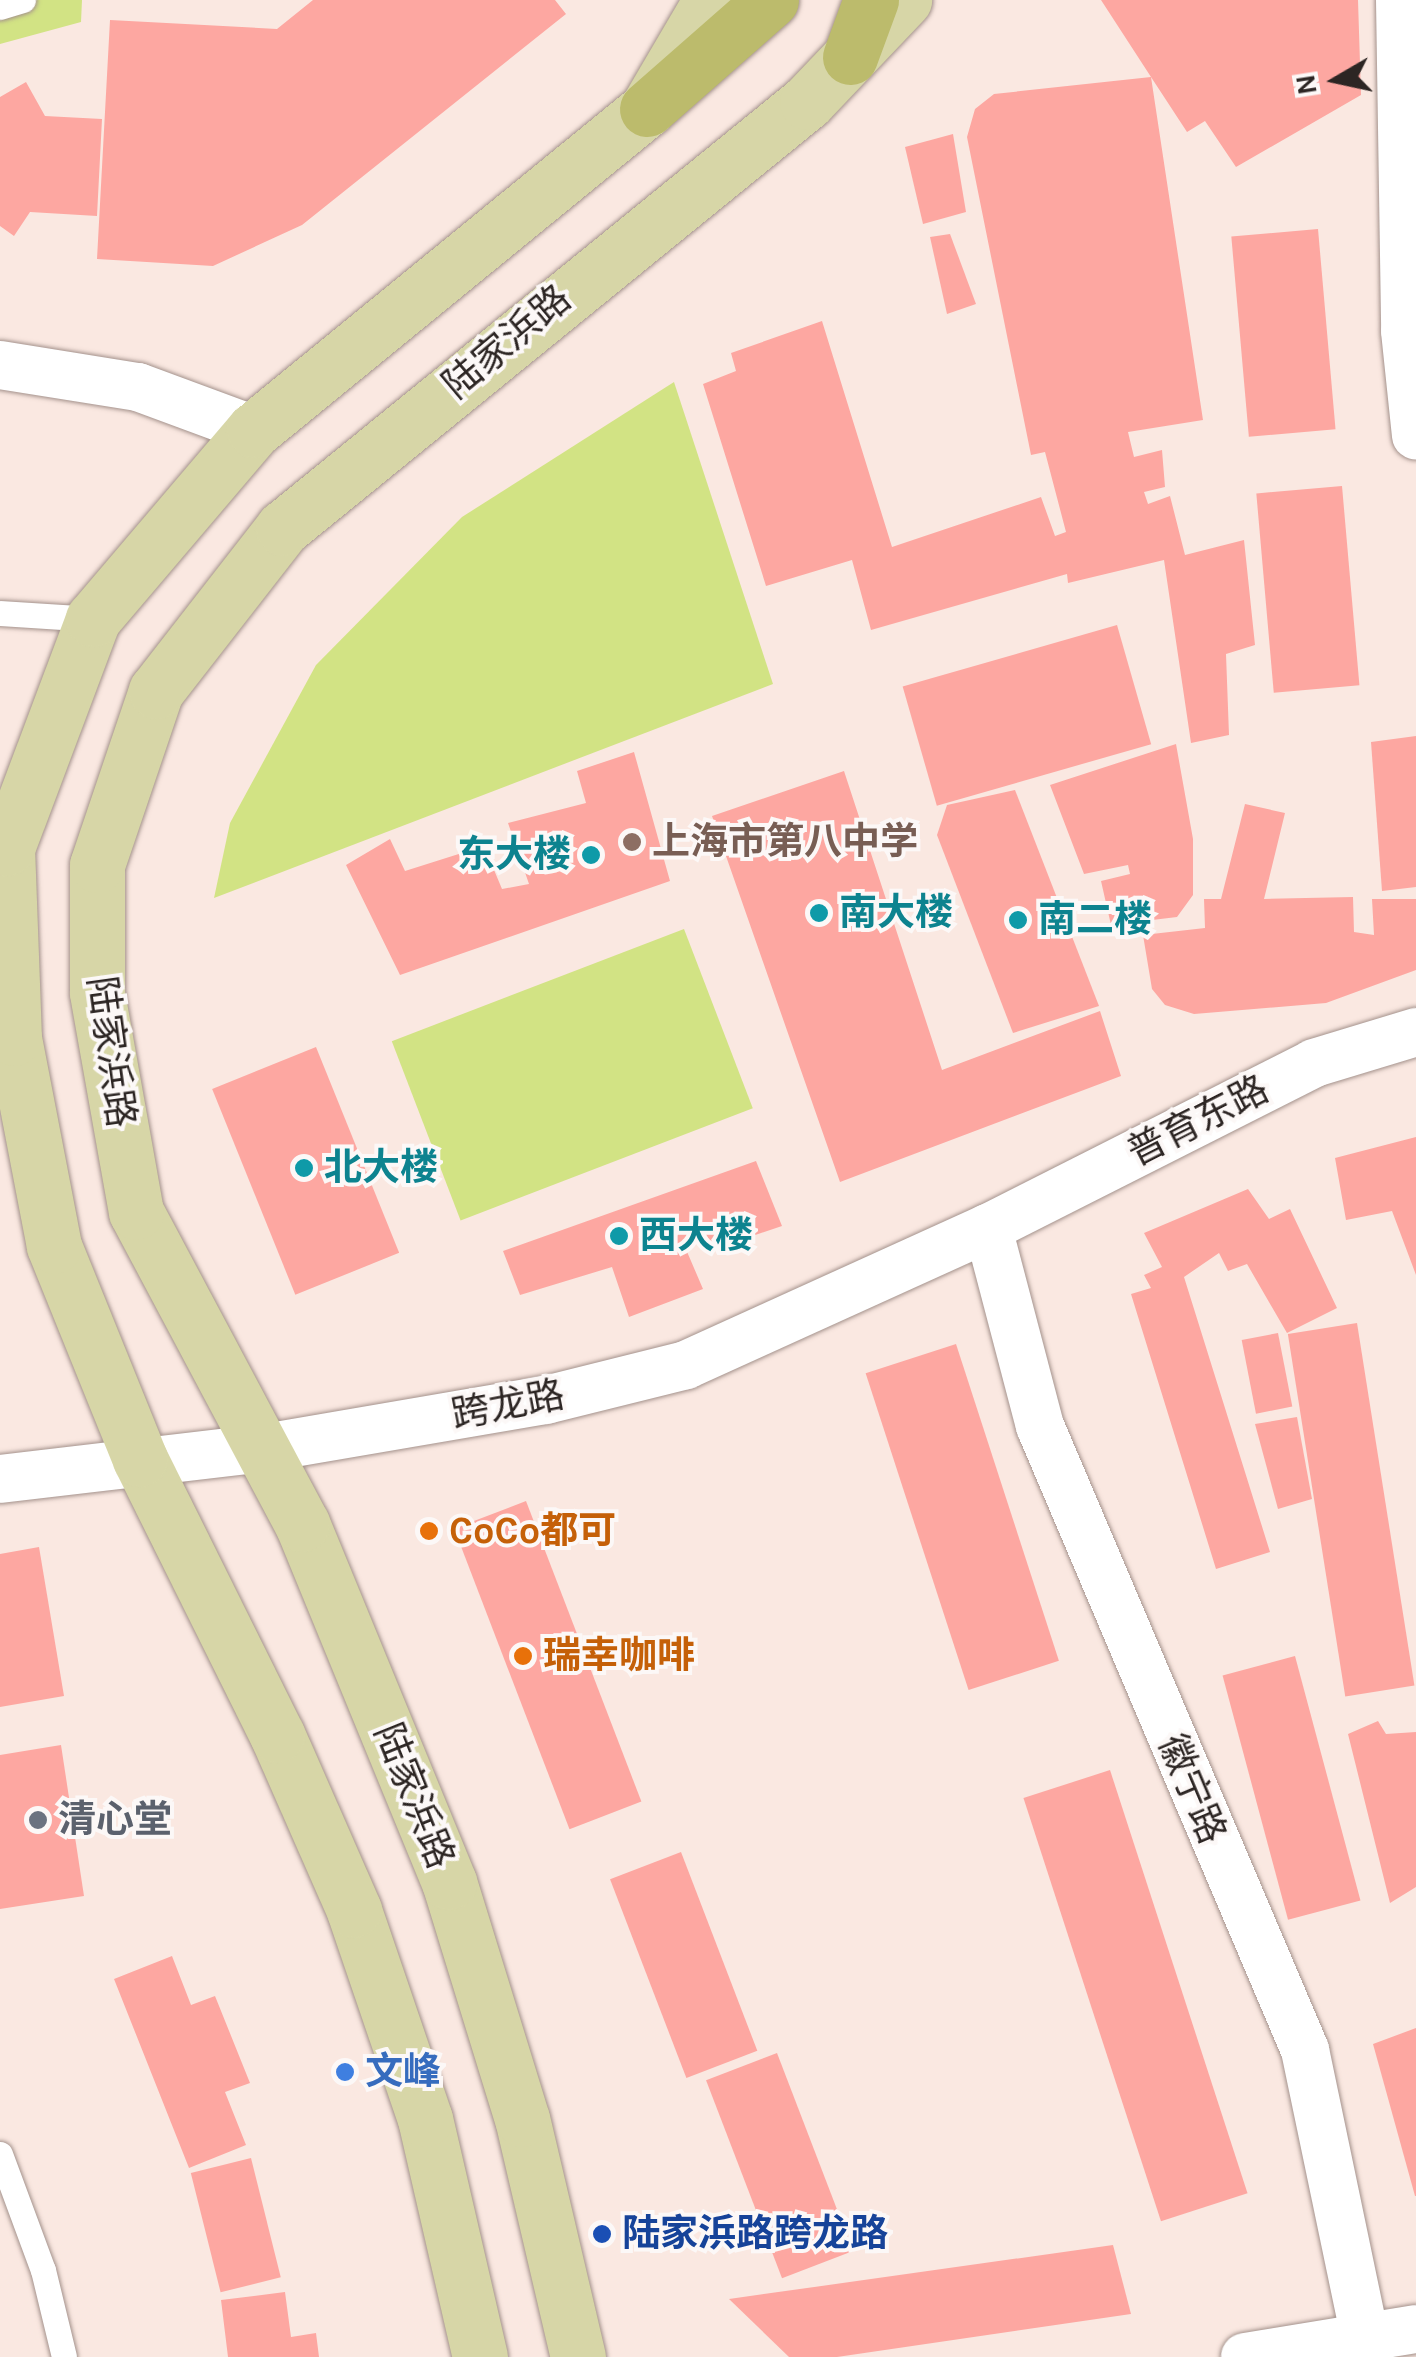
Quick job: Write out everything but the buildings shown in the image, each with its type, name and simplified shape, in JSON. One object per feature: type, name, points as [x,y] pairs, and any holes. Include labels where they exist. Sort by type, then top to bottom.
[{"type":"highway","points":[[647,109],[771,0]]},
{"type":"highway","points":[[850,57],[870,0]]},
{"type":"main road","points":[[480,2357],[425,2118],[354,1910],[277,1734],[140,1459],[54,1246],[14,1038],[7,848],[93,620],[254,430],[647,109],[711,0]]},
{"type":"main road","name":"陆家浜路","points":[[578,2357],[522,2119],[450,1882],[302,1524],[136,1212],[97,992],[97,865],[156,691],[283,528],[807,102],[904,0]]},
{"type":"street","points":[[1400,0],[1409,188],[1404,330],[1416,435]]},
{"type":"street","points":[[0,365],[138,388],[254,430]]},
{"type":"street","name":"普育东路","points":[[988,1228],[1314,1063],[1416,1032]]},
{"type":"street","name":"跨龙路","points":[[0,1480],[140,1459],[264,1448],[546,1400],[686,1365],[988,1228]]},
{"type":"street","name":"徽宁路","points":[[988,1228],[1040,1426],[1305,2050],[1369,2347]]},
{"type":"street","points":[[1245,2357],[1369,2347],[1416,2329]]},
{"type":"lane","points":[[0,8],[23,0]]},
{"type":"lane","points":[[0,613],[93,620]]},
{"type":"lane","points":[[0,2154],[43,2270],[64,2357]]},
{"type":"green space","points":[[0,0],[82,0],[81,22],[0,44]]},
{"type":"green space","points":[[674,382],[773,684],[214,898],[230,823],[316,665],[462,517]]},
{"type":"green space","points":[[684,929],[753,1108],[461,1220],[392,1041]]},
{"type":"place","name":"上海市第八中学","points":[[632,842]]},
{"type":"place","name":"东大楼","points":[[591,855]]},
{"type":"place","name":"南大楼","points":[[819,913]]},
{"type":"place","name":"南二楼","points":[[1018,920]]},
{"type":"place","name":"北大楼","points":[[304,1168]]},
{"type":"place","name":"西大楼","points":[[619,1236]]},
{"type":"place","name":"CoCo都可","points":[[429,1531]]},
{"type":"place","name":"瑞幸咖啡","points":[[523,1656]]},
{"type":"place","name":"清心堂","points":[[38,1820]]},
{"type":"place","name":"文峰","points":[[345,2072]]},
{"type":"place","name":"陆家浜路跨龙路","points":[[602,2234]]}]
